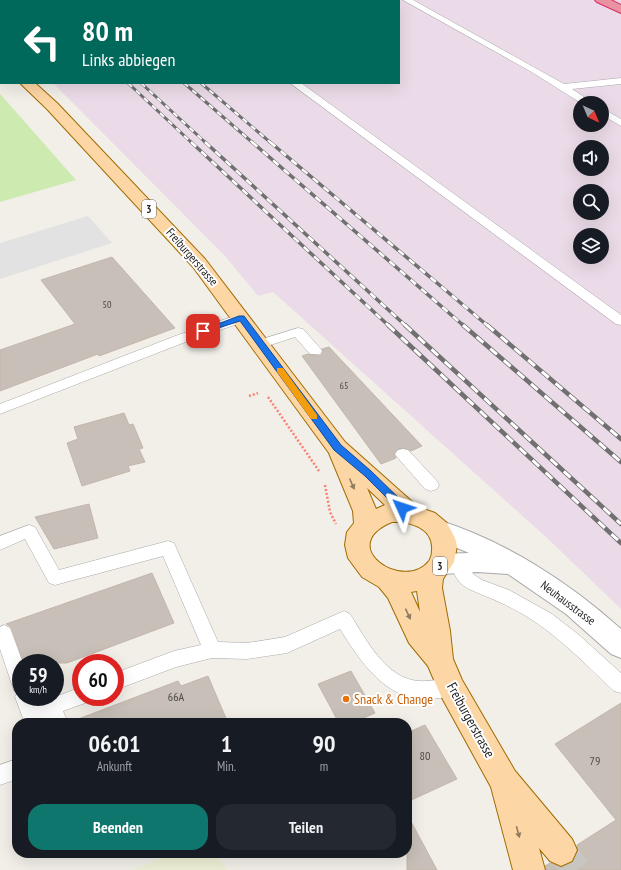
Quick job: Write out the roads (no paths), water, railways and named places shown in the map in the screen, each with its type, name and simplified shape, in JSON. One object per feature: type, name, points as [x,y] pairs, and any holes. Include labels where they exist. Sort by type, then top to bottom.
[{"type":"highway","points":[[600,0],[621,9]]},
{"type":"main road","name":"Freiburgerstrasse","points":[[28,84],[52,106],[199,264],[242,318],[338,448],[410,514]]},
{"type":"main road","name":"Freiburgerstrasse","points":[[338,448],[365,511],[362,529]]},
{"type":"main road","name":"3","points":[[390,513],[410,514],[425,520],[438,529],[446,546],[444,567],[419,580],[411,582],[388,580],[377,576],[363,564],[356,549],[362,529],[372,519],[390,513]]},
{"type":"main road","name":"Freiburgerstrasse","points":[[439,659],[437,631],[429,588],[444,567]]},
{"type":"main road","name":"Freiburgerstrasse","points":[[388,580],[398,592],[418,635],[439,659],[452,687],[504,781],[562,850]]},
{"type":"main road","name":"Freiburgerstrasse","points":[[504,781],[528,870]]},
{"type":"street","name":"Neuhausstrasse","points":[[438,529],[492,553],[541,582],[569,600],[621,646]]},
{"type":"street","name":"Neuhausstrasse","points":[[444,567],[511,565]]},
{"type":"lane","points":[[407,0],[533,69],[576,96]]},
{"type":"lane","points":[[600,0],[621,12]]},
{"type":"lane","points":[[562,88],[621,81]]},
{"type":"lane","points":[[296,84],[621,321]]},
{"type":"lane","points":[[609,115],[621,123]]},
{"type":"lane","points":[[0,409],[183,338],[242,318]]},
{"type":"lane","points":[[261,344],[298,332],[316,351]]},
{"type":"lane","points":[[403,454],[431,485]]},
{"type":"lane","points":[[0,543],[29,531],[55,578],[168,548],[212,650]]},
{"type":"lane","points":[[444,567],[462,574],[469,582],[493,591],[524,606],[552,625],[621,685]]},
{"type":"lane","points":[[124,678],[174,659],[212,650],[247,652],[287,645],[344,619],[365,653],[381,673],[398,684],[413,689],[426,690],[452,687]]},
{"type":"lane","points":[[4,633],[12,657]]},
{"type":"lane","points":[[28,706],[31,715],[55,715],[72,703]]},
{"type":"lane","points":[[0,776],[12,771]]},
{"type":"tunnel","points":[[561,850],[577,870]]},
{"type":"railway","points":[[129,84],[192,143]]},
{"type":"railway","points":[[142,84],[206,143]]},
{"type":"railway","points":[[185,84],[253,143]]},
{"type":"railway","points":[[202,84],[271,143]]},
{"type":"railway","points":[[191,142],[389,326]]},
{"type":"railway","points":[[205,142],[406,326]]},
{"type":"railway","points":[[252,142],[464,326]]},
{"type":"railway","points":[[270,142],[488,326]]},
{"type":"railway","points":[[388,325],[621,543]]},
{"type":"railway","points":[[405,325],[621,524]]},
{"type":"railway","points":[[463,325],[621,462]]},
{"type":"railway","points":[[487,325],[621,439]]},
{"type":"place","name":"Snack & Change","points":[[346,699]]}]
